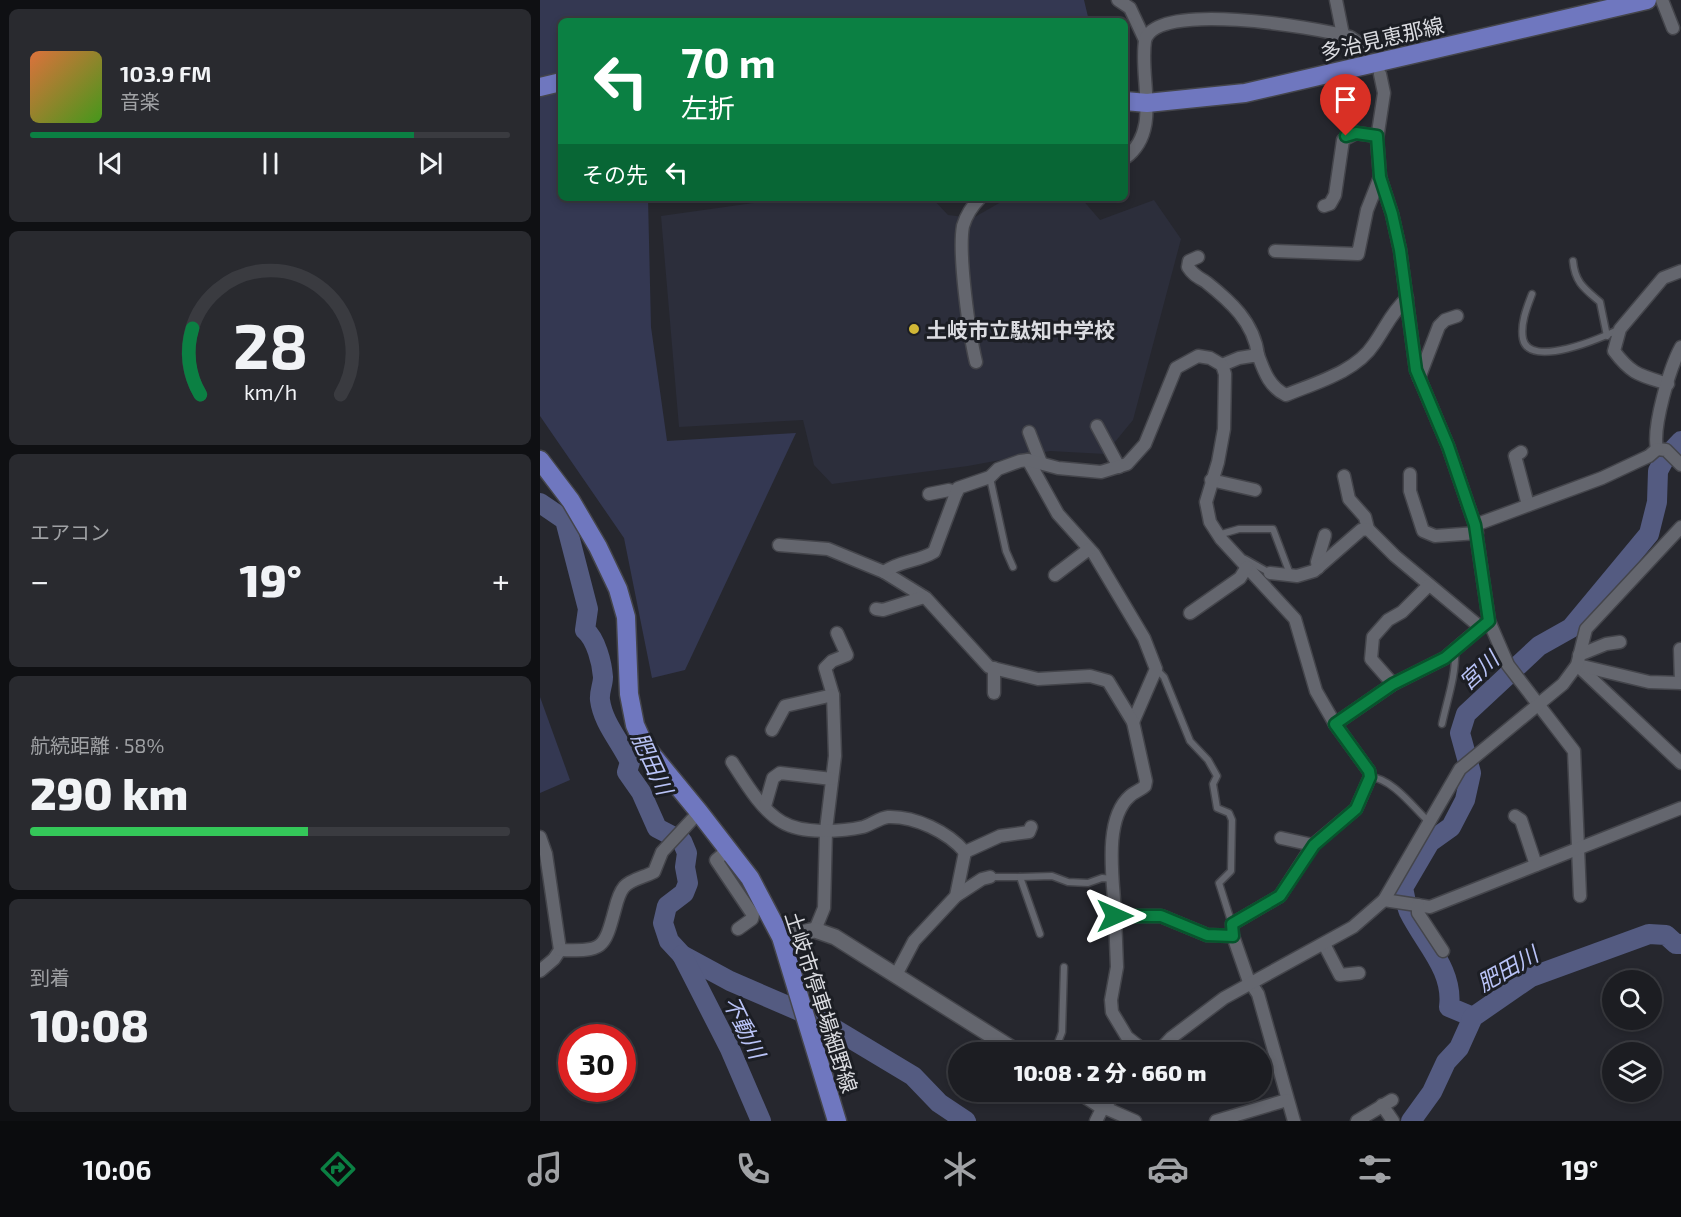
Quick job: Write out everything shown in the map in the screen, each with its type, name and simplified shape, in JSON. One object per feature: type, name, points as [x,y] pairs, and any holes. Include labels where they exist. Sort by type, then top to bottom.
[{"type":"main road","name":"多治見恵那線","points":[[1128,101],[1147,103],[1245,93],[1647,0]]},
{"type":"main road","points":[[540,87],[558,83]]},
{"type":"main road","name":"土岐市停車場細野線","points":[[540,460],[571,501],[598,547],[618,589],[626,617],[628,694],[635,725],[644,746],[729,849],[764,900],[781,937],[837,1121]]},
{"type":"street","points":[[1118,0],[1130,8],[1145,40],[1147,103],[1143,139],[1136,150],[1128,156]]},
{"type":"street","points":[[1336,0],[1343,35]]},
{"type":"street","points":[[1662,0],[1673,28]]},
{"type":"street","points":[[1145,40],[1158,21],[1176,12],[1186,11],[1274,17],[1343,35],[1360,44]]},
{"type":"street","points":[[1380,74],[1384,93],[1377,136],[1380,177],[1392,214],[1407,298],[1414,363],[1448,446],[1476,529],[1484,624]]},
{"type":"street","points":[[1323,206],[1330,204],[1335,195],[1343,140],[1356,133],[1377,136]]},
{"type":"street","points":[[1275,251],[1358,254],[1367,210],[1380,177]]},
{"type":"street","points":[[976,362],[971,339],[962,240],[966,219],[978,201]]},
{"type":"street","points":[[1198,256],[1189,261],[1188,267],[1192,274],[1227,300],[1245,318],[1267,378],[1274,388],[1286,395],[1349,368],[1373,345],[1385,323],[1407,298]]},
{"type":"street","points":[[1668,384],[1637,375],[1627,369],[1614,351],[1620,329],[1663,278],[1681,271]]},
{"type":"street","points":[[1419,378],[1439,326],[1445,320],[1457,316]]},
{"type":"street","points":[[1670,455],[1655,439],[1668,384],[1681,347]]},
{"type":"street","points":[[1222,365],[1239,358],[1258,355]]},
{"type":"street","points":[[884,572],[898,562],[927,556],[934,552],[957,492],[966,483],[990,477],[999,469],[1028,460],[1078,471],[1101,472],[1119,467],[1134,458],[1145,444],[1176,368],[1198,356],[1210,357],[1222,365],[1225,374],[1224,429],[1206,508],[1210,522],[1217,535],[1294,619],[1316,691],[1335,724],[1369,771],[1370,777],[1356,809],[1314,845],[1280,896],[1232,930],[1207,935],[1161,916],[1115,916]]},
{"type":"street","points":[[1097,426],[1119,467]]},
{"type":"street","points":[[1029,432],[1041,463]]},
{"type":"street","points":[[1521,452],[1515,456],[1528,505]]},
{"type":"street","points":[[1410,474],[1410,491],[1423,531],[1435,536],[1476,529],[1528,505],[1602,477],[1649,456],[1670,455]]},
{"type":"street","points":[[1028,460],[1058,514],[1089,549],[1144,638],[1156,669],[1133,722]]},
{"type":"street","points":[[1344,476],[1349,499],[1365,517],[1368,529],[1429,585],[1484,624],[1508,665],[1574,751],[1580,896]]},
{"type":"street","points":[[1211,480],[1255,490]]},
{"type":"street","points":[[929,494],[949,490],[957,492]]},
{"type":"street","points":[[1167,1042],[1224,998],[1353,927],[1384,900],[1469,761],[1563,684],[1578,660],[1586,629],[1681,527]]},
{"type":"street","points":[[1270,573],[1306,575],[1318,568],[1361,530],[1368,529]]},
{"type":"street","points":[[1318,568],[1317,562],[1325,535]]},
{"type":"street","points":[[779,545],[828,549],[884,572],[924,597],[981,661],[994,668],[1038,679],[1100,677],[1108,681],[1133,722],[1146,781],[1145,786],[1129,796],[1120,811],[1112,840],[1117,967],[1111,1000],[1112,1012],[1127,1037],[1133,1042]]},
{"type":"street","points":[[1055,575],[1089,549]]},
{"type":"street","points":[[1190,613],[1240,578],[1245,564]]},
{"type":"street","points":[[1393,684],[1371,659],[1373,637],[1388,620],[1402,612],[1429,585]]},
{"type":"street","points":[[876,609],[883,610],[924,597]]},
{"type":"street","points":[[1335,724],[1393,684],[1445,658],[1484,624]]},
{"type":"street","points":[[815,930],[824,908],[826,830],[835,756],[833,695],[825,668],[832,661],[847,655],[837,633]]},
{"type":"street","points":[[1578,660],[1606,644],[1620,642]]},
{"type":"street","points":[[1578,660],[1649,682],[1681,683],[1680,649]]},
{"type":"street","points":[[1578,660],[1681,764]]},
{"type":"street","points":[[994,668],[994,693]]},
{"type":"street","points":[[772,730],[785,706],[833,695]]},
{"type":"street","points":[[732,762],[765,806],[780,821],[791,826],[826,830],[861,827],[888,817],[921,823],[956,842],[965,852]]},
{"type":"street","points":[[765,806],[773,778],[780,773],[832,779]]},
{"type":"street","points":[[1384,900],[1430,907],[1681,808]]},
{"type":"street","points":[[560,950],[587,950],[602,944],[608,937],[619,896],[625,887],[654,872],[662,852],[699,812]]},
{"type":"street","points":[[1515,816],[1521,820],[1536,865]]},
{"type":"street","points":[[965,852],[1000,836],[1029,832],[1031,827]]},
{"type":"street","points":[[540,837],[546,855],[560,950],[554,959],[540,971]]},
{"type":"street","points":[[1281,838],[1314,845]]},
{"type":"street","points":[[729,849],[716,860],[753,915],[752,919],[738,929]]},
{"type":"street","points":[[956,896],[965,852]]},
{"type":"street","points":[[896,975],[914,941],[956,896],[982,879],[990,877]]},
{"type":"street","points":[[1416,905],[1418,913],[1443,951]]},
{"type":"street","points":[[781,937],[815,930],[835,937],[1002,1042]]},
{"type":"street","points":[[1232,930],[1258,994],[1294,1121]]},
{"type":"street","points":[[1324,944],[1341,975],[1359,973]]},
{"type":"street","points":[[1216,1121],[1287,1100]]},
{"type":"street","points":[[1095,1102],[1135,1121]]},
{"type":"street","points":[[1096,1121],[1108,1102]]},
{"type":"street","points":[[1357,1121],[1389,1110]]},
{"type":"lane","points":[[1573,261],[1576,276],[1586,293],[1600,302],[1607,336]]},
{"type":"lane","points":[[1532,294],[1523,324],[1522,340],[1527,348],[1536,352],[1556,351],[1607,336],[1620,329]]},
{"type":"lane","points":[[990,477],[1008,559],[1013,567]]},
{"type":"lane","points":[[1217,535],[1239,529],[1273,529],[1291,575]]},
{"type":"lane","points":[[1245,564],[1246,558],[1259,569],[1270,573]]},
{"type":"lane","points":[[1442,724],[1446,700],[1456,671],[1455,650]]},
{"type":"lane","points":[[1156,669],[1164,677],[1190,741],[1208,760],[1217,776],[1213,784],[1217,808],[1229,813],[1232,820],[1231,871],[1219,883],[1232,930]]},
{"type":"lane","points":[[1370,777],[1381,780],[1401,795],[1430,823]]},
{"type":"lane","points":[[990,877],[1052,876],[1068,882],[1088,883],[1102,878],[1114,879]]},
{"type":"lane","points":[[1020,877],[1040,934]]},
{"type":"lane","points":[[1058,1042],[1062,1032],[1064,967]]},
{"type":"shaded area","points":[[540,0],[1084,0],[1088,18],[558,18],[558,201],[648,201],[651,327],[667,441],[796,433],[685,670],[652,678],[624,538],[540,416]]},
{"type":"shaded area","name":"土岐市立駄知中学校","points":[[1154,200],[1181,239],[1133,420],[1105,454],[1050,451],[968,466],[832,484],[814,465],[803,420],[679,427],[661,216],[768,201],[935,201],[948,215],[973,218],[1003,201],[1084,201],[1100,220]]},
{"type":"shaded area","points":[[540,697],[570,780],[540,793]]},
{"type":"waterway","name":"宮川","points":[[1473,1017],[1449,1007],[1447,981],[1436,957],[1409,912],[1403,888],[1430,842],[1451,827],[1465,800],[1471,773],[1460,733],[1466,714],[1539,646],[1571,628],[1649,534],[1657,502],[1658,471],[1665,458],[1681,441]]},
{"type":"waterway","name":"肥田川","points":[[540,503],[565,520],[588,609],[585,630],[595,645],[601,665],[602,708],[608,724],[630,762],[627,772],[641,792],[657,828],[682,841],[687,853],[685,867],[688,883],[684,893],[667,906],[663,923],[669,941],[682,955],[730,981],[818,1019],[913,1076],[939,1103],[966,1121]]},
{"type":"waterway","name":"肥田川","points":[[1411,1121],[1432,1092],[1446,1062],[1459,1048],[1473,1017],[1531,977],[1649,934],[1666,935],[1676,944],[1681,944]]},
{"type":"waterway","name":"不動川","points":[[682,955],[730,1049],[761,1121]]},
{"type":"place","name":"土岐市立駄知中学校","points":[[914,329]]},
{"type":"route","points":[[1115,916],[1161,916],[1207,935],[1233,936],[1232,924],[1280,896],[1314,845],[1356,809],[1370,777],[1369,771],[1335,724],[1393,684],[1445,658],[1489,621],[1480,577],[1479,542],[1475,525],[1448,446],[1416,370],[1400,250],[1380,177],[1377,136],[1367,133],[1346,136]]}]
